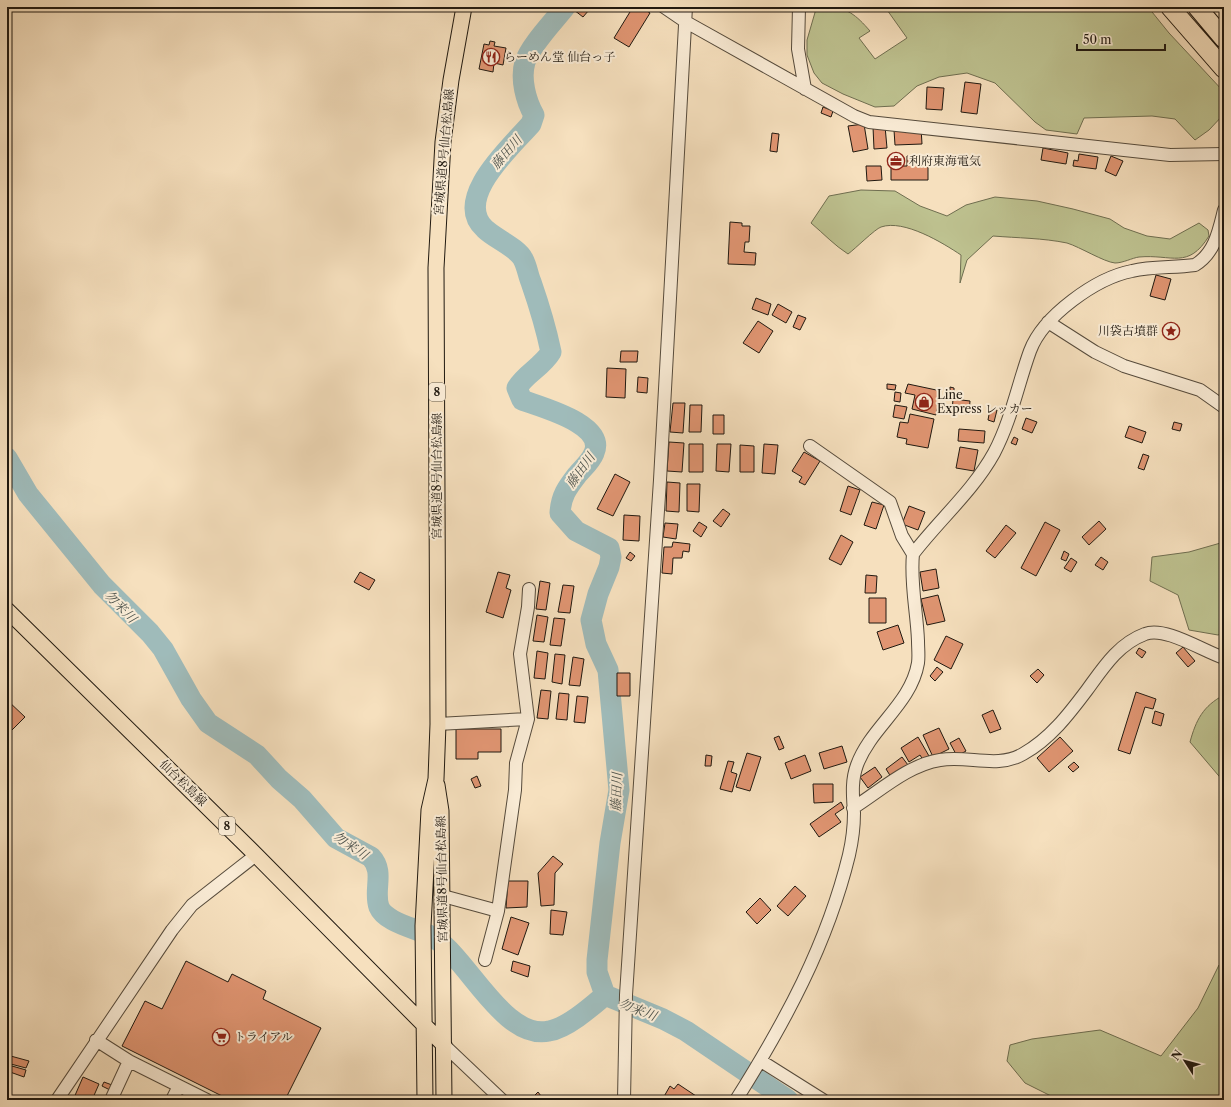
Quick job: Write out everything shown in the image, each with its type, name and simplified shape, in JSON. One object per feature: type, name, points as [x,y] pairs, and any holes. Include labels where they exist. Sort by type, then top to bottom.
[{"type":"highway","points":[[1170,7],[1224,69]]},
{"type":"highway","points":[[1197,7],[1224,39]]},
{"type":"main road","name":"宮城県道8号仙台松島線","points":[[425,1027],[423,926],[429,810],[436,778],[438,724],[436,268],[443,142],[451,80],[464,7]]},
{"type":"main road","name":"仙台松島線","points":[[7,610],[256,855],[444,1045]]},
{"type":"main road","name":"宮城県道8号仙台松島線","points":[[436,778],[441,811],[444,1045]]},
{"type":"main road","name":"8","points":[[425,1027],[425,1100]]},
{"type":"main road","name":"8","points":[[444,1045],[444,1100]]},
{"type":"street","points":[[664,7],[686,22],[861,120],[1170,155],[1224,154]]},
{"type":"street","points":[[624,1100],[626,995],[660,480],[686,7]]},
{"type":"street","points":[[798,7],[798,50],[805,89]]},
{"type":"street","points":[[736,1100],[761,1061],[791,1008],[820,947],[852,845],[852,791],[856,767],[861,754],[908,692],[918,662],[917,626],[911,568],[913,554],[982,472],[994,453],[1007,425],[1031,349],[1048,322],[1061,310],[1105,280],[1118,275],[1144,269],[1195,265],[1207,255],[1217,237],[1224,210]]},
{"type":"street","points":[[1048,322],[1095,352],[1124,366],[1200,390],[1224,407]]},
{"type":"street","points":[[810,446],[890,502],[902,536],[913,554]]},
{"type":"street","points":[[485,960],[498,911],[514,797],[516,764],[528,719],[520,654],[528,607],[529,589]]},
{"type":"street","points":[[853,808],[891,782],[917,768],[941,760],[1007,761],[1024,754],[1049,735],[1068,714],[1116,652],[1128,642],[1146,633],[1165,633],[1224,658]]},
{"type":"street","points":[[438,724],[528,719]]},
{"type":"street","points":[[57,1100],[67,1075],[96,1040],[172,930],[192,905],[256,855]]},
{"type":"street","points":[[442,896],[498,911]]},
{"type":"street","points":[[96,1040],[129,1061],[207,1100]]},
{"type":"street","points":[[444,1045],[502,1100]]},
{"type":"street","points":[[111,1100],[129,1061]]},
{"type":"street","points":[[761,1061],[823,1100]]},
{"type":"street","points":[[172,1100],[179,1086]]},
{"type":"green space","points":[[826,7],[845,10],[865,25],[870,31],[859,38],[875,59],[907,38],[885,7],[1148,7],[1169,33],[1224,92],[1224,114],[1209,130],[1195,140],[1175,119],[1152,116],[1084,118],[1077,134],[1046,130],[1035,122],[995,83],[967,73],[939,77],[917,86],[894,106],[875,107],[843,94],[822,83],[814,73],[807,55],[807,40],[816,9]]},
{"type":"green space","points":[[861,190],[895,191],[920,206],[947,216],[966,205],[995,197],[1037,201],[1073,209],[1110,219],[1124,228],[1147,236],[1170,239],[1199,223],[1208,230],[1209,236],[1201,247],[1186,257],[1139,257],[1115,263],[1067,243],[1058,241],[993,236],[967,260],[960,283],[961,255],[944,244],[912,229],[890,225],[881,227],[874,231],[848,254],[811,223],[829,196]]},
{"type":"green space","points":[[1224,542],[1224,633],[1218,635],[1189,630],[1178,595],[1150,581],[1152,557],[1189,552]]},
{"type":"green space","points":[[1224,695],[1224,782],[1190,742],[1201,714],[1217,699]]},
{"type":"green space","points":[[1219,965],[1224,965],[1224,1100],[1059,1100],[1025,1083],[1007,1061],[1010,1045],[1032,1039],[1100,1030],[1161,1056],[1198,1008]]},
{"type":"building","points":[[577,7],[585,7],[589,10],[583,17],[574,10]]},
{"type":"building","points":[[633,7],[641,7],[650,13],[629,47],[614,38]]},
{"type":"building","points":[[490,41],[495,42],[494,46],[506,48],[503,65],[494,63],[493,72],[479,69],[484,44],[489,45]]},
{"type":"building","points":[[965,82],[981,84],[977,114],[961,112]]},
{"type":"building","points":[[927,87],[944,88],[942,110],[926,109]]},
{"type":"building","points":[[823,107],[833,111],[831,117],[821,113]]},
{"type":"building","points":[[864,124],[868,149],[853,152],[848,126]]},
{"type":"building","points":[[885,126],[887,148],[874,149],[873,127]]},
{"type":"building","points":[[921,128],[922,144],[895,145],[894,130]]},
{"type":"building","points":[[772,133],[779,134],[777,152],[770,151]]},
{"type":"building","points":[[1043,148],[1068,153],[1066,164],[1041,160]]},
{"type":"building","points":[[1079,154],[1098,157],[1096,169],[1073,166],[1074,160],[1078,161]]},
{"type":"building","points":[[907,156],[928,156],[928,180],[891,180],[891,166],[907,166]]},
{"type":"building","points":[[1111,156],[1123,161],[1116,176],[1105,171]]},
{"type":"building","points":[[866,166],[881,166],[882,180],[867,181]]},
{"type":"building","points":[[730,222],[742,223],[742,226],[750,226],[749,242],[745,242],[744,252],[756,253],[755,265],[728,264]]},
{"type":"building","points":[[1156,275],[1171,279],[1165,300],[1150,296]]},
{"type":"building","points":[[756,298],[771,304],[768,315],[752,309]]},
{"type":"building","points":[[778,304],[792,312],[786,323],[772,315]]},
{"type":"building","points":[[798,315],[806,318],[800,330],[793,327]]},
{"type":"building","points":[[758,321],[773,331],[759,353],[743,343]]},
{"type":"building","points":[[621,351],[638,351],[637,362],[620,362]]},
{"type":"building","points":[[607,368],[626,369],[625,398],[606,397]]},
{"type":"building","points":[[638,377],[648,378],[647,393],[637,392]]},
{"type":"building","points":[[887,384],[896,385],[895,390],[887,389]]},
{"type":"building","points":[[908,384],[941,391],[936,415],[912,409],[915,395],[905,393]]},
{"type":"building","points":[[950,387],[954,388],[954,395],[950,395]]},
{"type":"building","points":[[895,392],[901,393],[900,402],[894,401]]},
{"type":"building","points":[[953,399],[970,401],[969,414],[952,412]]},
{"type":"building","points":[[673,403],[685,403],[683,433],[670,432]]},
{"type":"building","points":[[690,405],[702,405],[701,432],[689,432]]},
{"type":"building","points":[[895,405],[907,407],[904,419],[893,417]]},
{"type":"building","points":[[990,409],[997,410],[994,422],[988,420]]},
{"type":"building","points":[[910,414],[934,419],[928,448],[906,444],[907,439],[897,437],[900,422],[908,423]]},
{"type":"building","points":[[713,415],[724,415],[724,434],[713,434]]},
{"type":"building","points":[[1026,418],[1037,422],[1032,433],[1022,429]]},
{"type":"building","points":[[1174,422],[1182,424],[1180,431],[1172,429]]},
{"type":"building","points":[[1129,426],[1146,432],[1142,443],[1125,437]]},
{"type":"building","points":[[959,429],[985,431],[984,443],[958,441]]},
{"type":"building","points":[[1014,437],[1018,439],[1016,445],[1011,443]]},
{"type":"building","points":[[669,442],[684,443],[682,472],[667,471]]},
{"type":"building","points":[[689,444],[703,444],[703,472],[689,472]]},
{"type":"building","points":[[717,444],[731,444],[729,472],[716,471]]},
{"type":"building","points":[[764,444],[778,445],[775,474],[762,473]]},
{"type":"building","points":[[740,445],[754,446],[754,472],[740,472]]},
{"type":"building","points":[[960,447],[978,450],[974,471],[956,468]]},
{"type":"building","points":[[804,452],[820,461],[805,485],[799,482],[802,477],[792,471]]},
{"type":"building","points":[[1143,454],[1149,456],[1144,470],[1138,468]]},
{"type":"building","points":[[615,474],[630,482],[613,516],[597,509]]},
{"type":"building","points":[[667,482],[680,483],[679,512],[666,511]]},
{"type":"building","points":[[687,484],[700,484],[699,512],[687,511]]},
{"type":"building","points":[[848,486],[860,490],[851,515],[840,511]]},
{"type":"building","points":[[872,502],[884,505],[876,529],[864,525]]},
{"type":"building","points":[[909,506],[925,512],[918,530],[902,524]]},
{"type":"building","points":[[723,509],[730,514],[721,527],[713,521]]},
{"type":"building","points":[[624,515],[640,516],[639,541],[623,540]]},
{"type":"building","points":[[1099,521],[1106,529],[1089,545],[1082,537]]},
{"type":"building","points":[[699,522],[707,527],[701,537],[693,531]]},
{"type":"building","points":[[1045,522],[1060,530],[1036,576],[1021,568]]},
{"type":"building","points":[[665,523],[678,524],[676,539],[663,537]]},
{"type":"building","points":[[1006,525],[1016,533],[995,558],[986,551]]},
{"type":"building","points":[[841,535],[853,542],[841,565],[829,559]]},
{"type":"building","points":[[673,542],[690,544],[689,552],[683,551],[682,558],[673,558],[672,574],[662,573],[664,547],[672,547]]},
{"type":"building","points":[[1064,551],[1069,554],[1066,561],[1061,559]]},
{"type":"building","points":[[630,552],[635,556],[631,561],[626,558]]},
{"type":"building","points":[[1101,557],[1108,562],[1103,570],[1095,565]]},
{"type":"building","points":[[1071,558],[1077,562],[1071,572],[1064,568]]},
{"type":"building","points":[[936,569],[939,588],[923,591],[920,572]]},
{"type":"building","points":[[360,572],[375,580],[369,590],[354,582]]},
{"type":"building","points":[[498,572],[510,575],[506,588],[511,590],[503,618],[486,612]]},
{"type":"building","points":[[866,575],[877,576],[876,593],[865,593]]},
{"type":"building","points":[[540,581],[550,583],[546,610],[536,609]]},
{"type":"building","points":[[563,585],[574,586],[570,613],[558,612]]},
{"type":"building","points":[[938,595],[945,621],[927,625],[921,599]]},
{"type":"building","points":[[869,598],[886,598],[886,623],[869,623]]},
{"type":"building","points":[[537,615],[548,617],[544,642],[533,641]]},
{"type":"building","points":[[554,618],[565,619],[561,646],[550,645]]},
{"type":"building","points":[[898,625],[904,643],[883,650],[877,632]]},
{"type":"building","points":[[946,636],[963,644],[951,669],[934,660]]},
{"type":"building","points":[[1183,647],[1195,661],[1188,667],[1176,653]]},
{"type":"building","points":[[1139,648],[1146,652],[1142,658],[1136,653]]},
{"type":"building","points":[[537,651],[548,653],[545,679],[534,678]]},
{"type":"building","points":[[555,654],[565,655],[562,684],[552,682]]},
{"type":"building","points":[[573,657],[584,659],[580,686],[569,685]]},
{"type":"building","points":[[937,667],[943,672],[935,681],[930,676]]},
{"type":"building","points":[[1038,669],[1044,675],[1037,683],[1030,676]]},
{"type":"building","points":[[617,673],[630,673],[630,696],[617,696]]},
{"type":"building","points":[[541,690],[551,691],[548,719],[537,718]]},
{"type":"building","points":[[1136,692],[1156,699],[1153,709],[1145,707],[1130,754],[1118,750]]},
{"type":"building","points":[[559,693],[569,694],[567,720],[556,719]]},
{"type":"building","points":[[577,696],[588,697],[585,723],[574,722]]},
{"type":"building","points":[[7,700],[25,717],[7,735]]},
{"type":"building","points":[[993,710],[1001,729],[990,733],[982,715]]},
{"type":"building","points":[[1155,711],[1164,714],[1161,726],[1152,723]]},
{"type":"building","points":[[939,728],[949,749],[933,757],[923,735]]},
{"type":"building","points":[[456,729],[501,729],[501,752],[478,752],[478,759],[456,759]]},
{"type":"building","points":[[779,736],[784,748],[779,750],[774,738]]},
{"type":"building","points":[[918,737],[929,756],[923,760],[920,755],[909,762],[901,748]]},
{"type":"building","points":[[1060,737],[1073,751],[1049,772],[1037,758]]},
{"type":"building","points":[[959,738],[966,751],[957,756],[950,743]]},
{"type":"building","points":[[842,746],[847,762],[824,769],[819,753]]},
{"type":"building","points":[[747,753],[761,757],[750,791],[736,787]]},
{"type":"building","points":[[706,755],[712,756],[711,766],[705,766]]},
{"type":"building","points":[[805,755],[811,771],[791,779],[785,763]]},
{"type":"building","points":[[902,757],[908,765],[891,777],[886,769]]},
{"type":"building","points":[[728,761],[734,762],[731,772],[737,774],[732,792],[720,789]]},
{"type":"building","points":[[1074,762],[1079,767],[1073,772],[1068,767]]},
{"type":"building","points":[[875,767],[882,777],[868,788],[860,777]]},
{"type":"building","points":[[477,776],[481,786],[475,788],[471,779]]},
{"type":"building","points":[[813,784],[833,784],[833,802],[814,803]]},
{"type":"building","points":[[841,802],[844,808],[835,814],[841,822],[819,837],[810,824]]},
{"type":"building","points":[[553,856],[563,864],[555,873],[554,905],[541,906],[538,873]]},
{"type":"building","points":[[508,881],[528,881],[527,907],[506,908]]},
{"type":"building","points":[[795,886],[806,896],[788,916],[777,906]]},
{"type":"building","points":[[760,898],[771,910],[757,924],[746,912]]},
{"type":"building","points":[[551,910],[567,912],[563,935],[550,934]]},
{"type":"building","points":[[511,917],[529,923],[518,955],[502,949]]},
{"type":"building","name":"トライアル","points":[[186,961],[228,982],[232,974],[266,991],[263,999],[321,1028],[285,1100],[230,1100],[122,1046],[145,1001],[162,1009]]},
{"type":"building","points":[[513,961],[530,966],[528,977],[511,971]]},
{"type":"building","points":[[7,1055],[29,1061],[26,1068],[7,1063]]},
{"type":"building","points":[[12,1066],[26,1070],[24,1077],[10,1072]]},
{"type":"building","points":[[83,1077],[99,1084],[92,1100],[73,1100]]},
{"type":"building","points":[[104,1082],[112,1085],[110,1090],[102,1086]]},
{"type":"building","points":[[678,1084],[702,1100],[662,1100],[670,1086],[674,1089]]},
{"type":"building","points":[[538,1092],[544,1100],[539,1100],[535,1095]]},
{"type":"waterway","name":"藤田川","points":[[565,7],[537,41],[525,62],[523,75],[525,90],[534,115],[531,124],[499,159],[488,174],[475,203],[477,217],[485,229],[511,247],[523,259],[545,325],[551,352],[520,383],[517,388],[522,400],[556,412],[582,425],[591,433],[595,443],[594,453],[591,459],[565,492],[560,513],[576,531],[609,548],[611,557],[591,620],[596,644],[608,670],[619,790],[610,843],[597,960],[597,972],[605,995]]},
{"type":"waterway","name":"勿来川","points":[[7,458],[28,494],[102,585],[150,633],[163,649],[191,699],[208,723],[257,755],[279,779],[302,799],[336,838],[371,857],[377,869],[377,894],[379,907],[383,913],[396,922],[430,935],[436,939],[449,950],[488,997],[503,1012],[517,1024],[533,1031],[549,1031],[563,1026],[605,995]]},
{"type":"waterway","name":"勿来川","points":[[605,995],[663,1019],[686,1031],[788,1100]]},
{"type":"place","name":"らーめん堂 仙台っ子","points":[[491,57]]},
{"type":"place","name":"利府東海電気","points":[[896,161]]},
{"type":"place","name":"川袋古墳群","points":[[1171,331]]},
{"type":"place","name":"Line Express レッカー","points":[[924,402]]},
{"type":"place","name":"トライアル","points":[[221,1037]]}]
